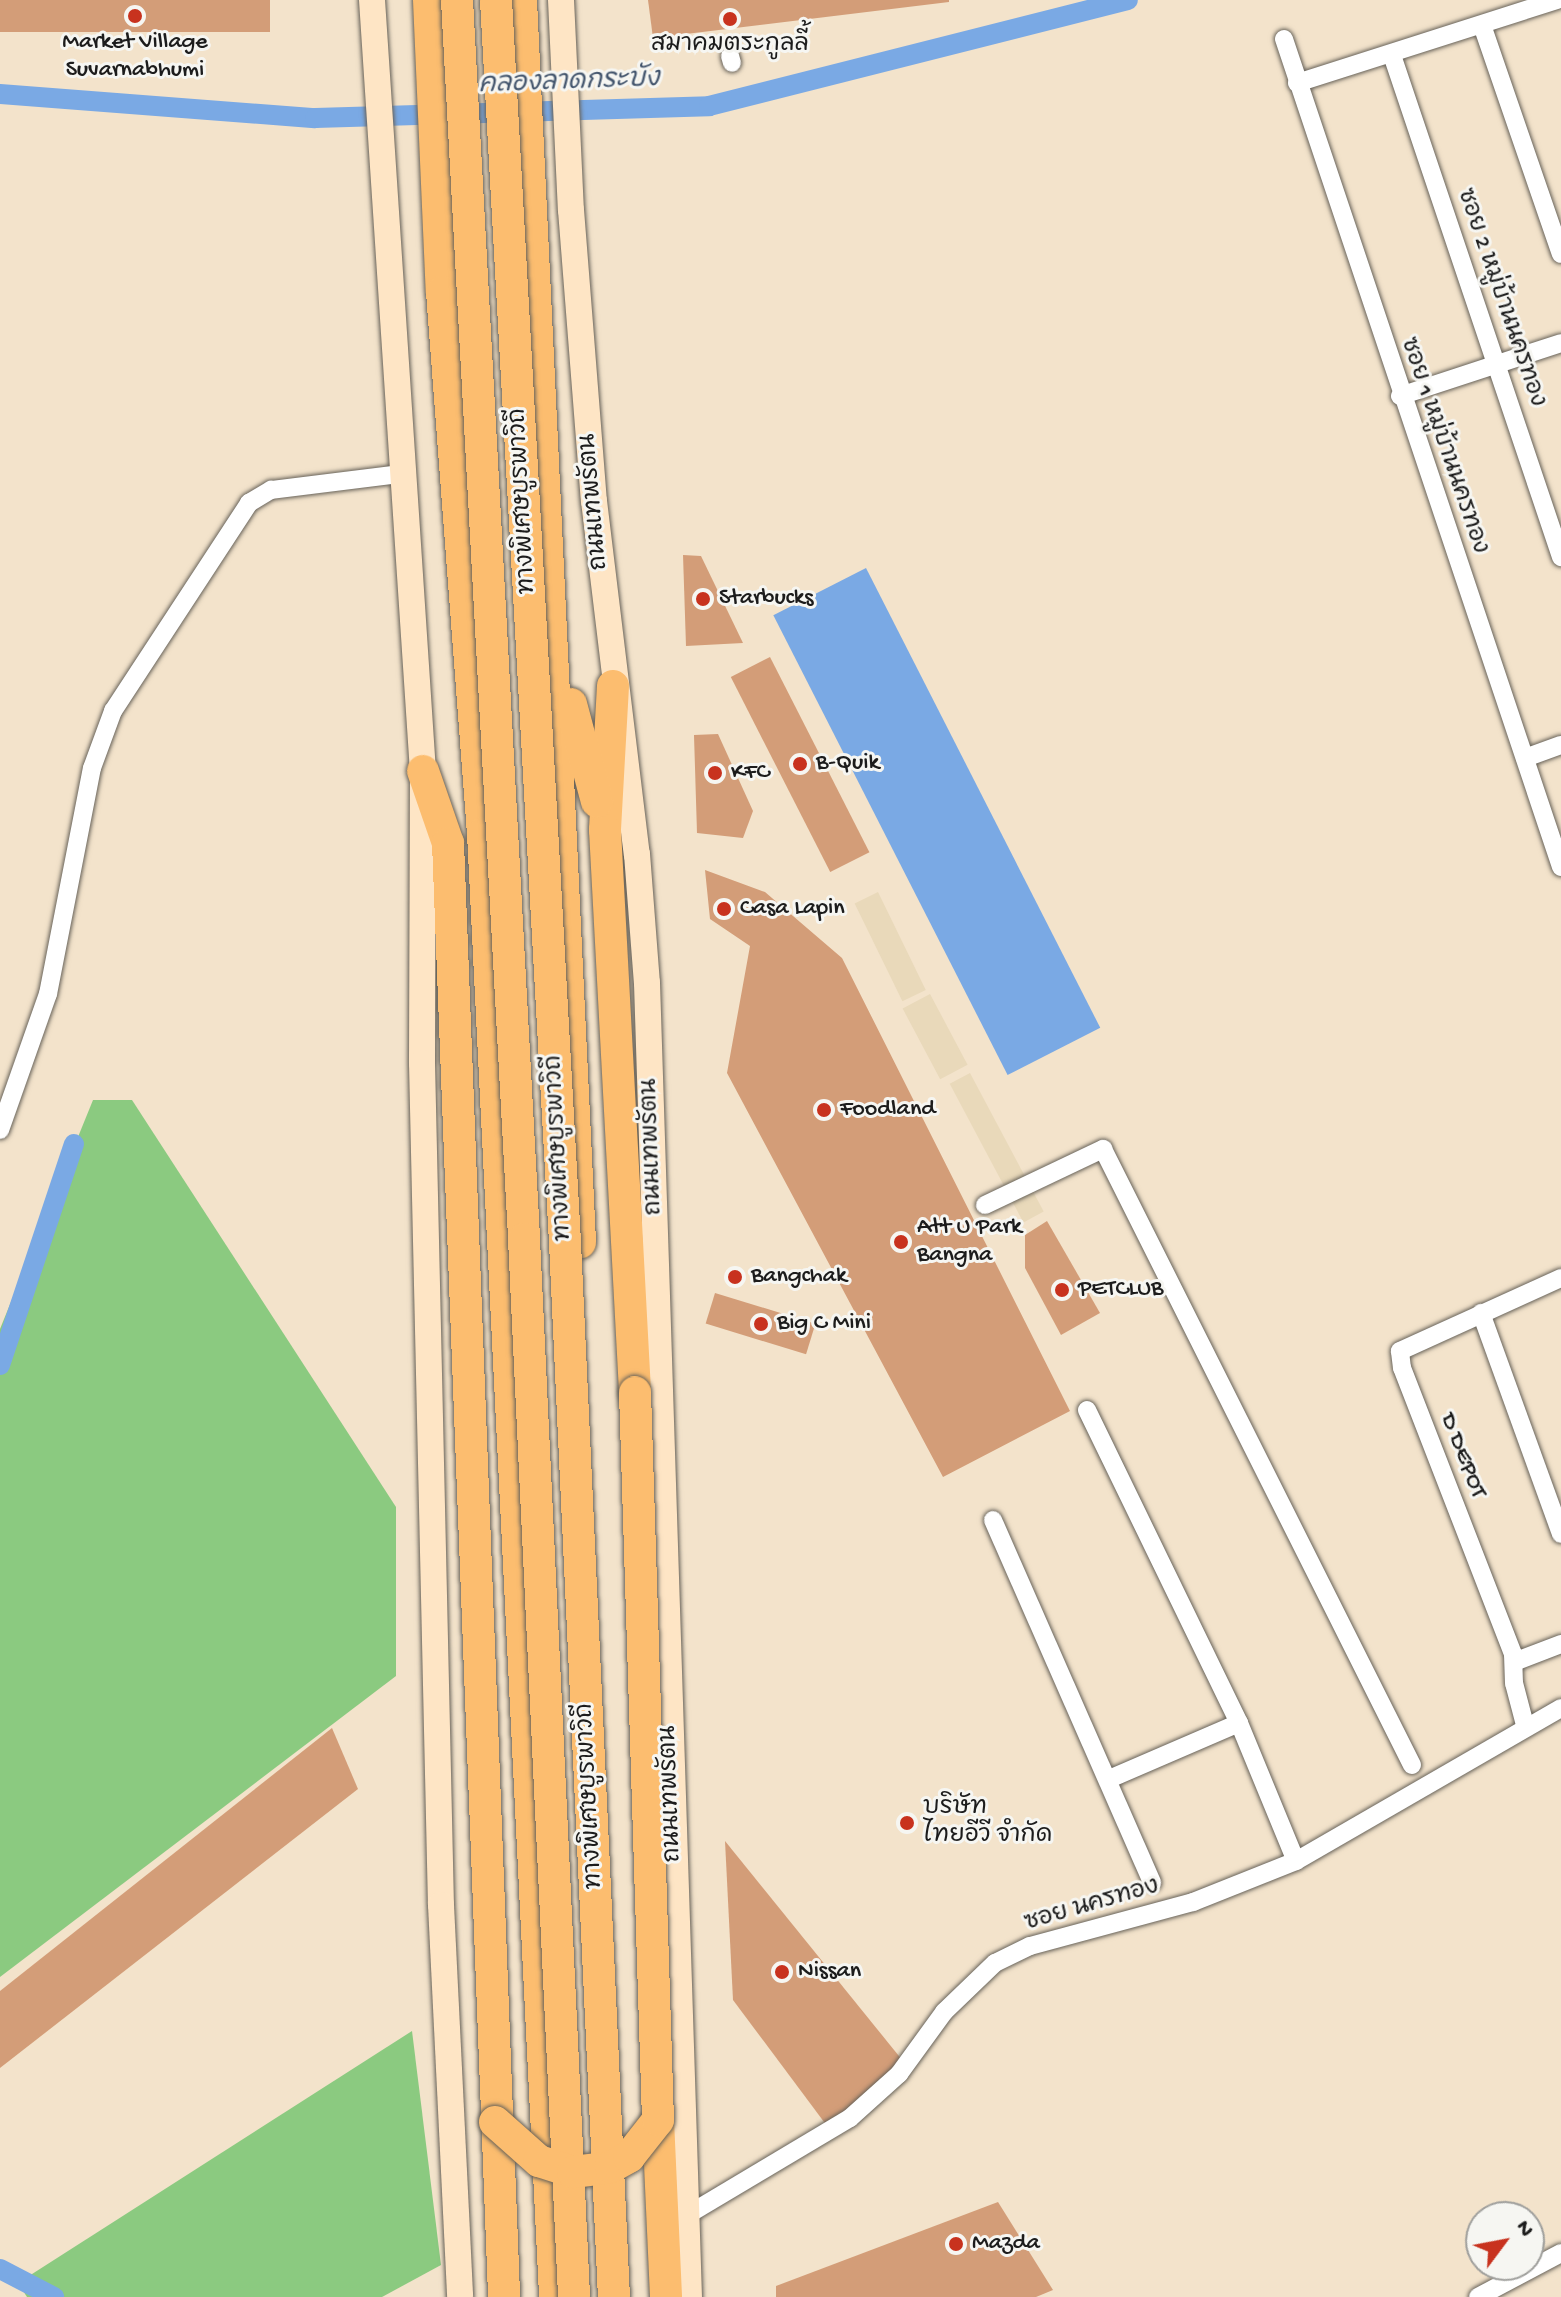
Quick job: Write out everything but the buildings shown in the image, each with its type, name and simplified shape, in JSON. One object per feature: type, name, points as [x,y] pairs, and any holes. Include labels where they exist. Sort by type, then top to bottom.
[{"type":"highway","points":[[429,0],[442,292],[483,833],[555,2297]]},
{"type":"highway","name":"ทางพิเศษบูรพาวิถี","points":[[457,0],[523,1223],[574,2297]]},
{"type":"highway","name":"ทางพิเศษบูรพาวิถี","points":[[496,0],[564,1227],[614,2297]]},
{"type":"highway","name":"ถนนเทพรัตน","points":[[521,0],[555,647],[624,2297]]},
{"type":"highway","points":[[555,647],[605,830]]},
{"type":"highway","points":[[613,686],[605,830],[635,1392],[666,2297]]},
{"type":"highway","points":[[423,771],[448,843],[473,1394],[495,2122],[504,2297]]},
{"type":"highway","points":[[448,843],[483,833]]},
{"type":"highway","points":[[495,2122],[539,2161],[573,2172],[611,2167],[629,2157],[658,2120]]},
{"type":"main road","points":[[372,0],[382,208],[423,771],[422,1063],[441,1905],[460,2297]]},
{"type":"main road","name":"ถนนเทพรัตน","points":[[561,0],[571,210],[613,686],[637,854],[647,983],[684,2217],[689,2297]]},
{"type":"street","points":[[1297,83],[1557,0]]},
{"type":"street","points":[[1482,25],[1561,254]]},
{"type":"street","name":"ซอย 1 หมู่บ้านนครทอง","points":[[1284,39],[1400,396],[1561,867]]},
{"type":"street","name":"ซอย 2 หมู่บ้านนครทอง","points":[[1392,55],[1561,557]]},
{"type":"street","points":[[1400,396],[1561,343]]},
{"type":"street","points":[[0,1130],[48,994],[92,768],[113,711],[249,503],[271,490],[400,474]]},
{"type":"street","points":[[1525,758],[1561,745]]},
{"type":"street","points":[[985,1205],[1103,1149],[1412,1765]]},
{"type":"street","name":"D DEPOT","points":[[1525,1725],[1514,1662],[1400,1351],[1561,1278]]},
{"type":"street","points":[[1481,1313],[1561,1534]]},
{"type":"street","points":[[1087,1410],[1239,1723],[1296,1861]]},
{"type":"street","points":[[993,1520],[1152,1883]]},
{"type":"street","points":[[1514,1662],[1561,1644]]},
{"type":"street","name":"ซอย นครทอง","points":[[684,2217],[850,2118],[899,2074],[944,2012],[995,1963],[1030,1946],[1193,1902],[1296,1861],[1525,1725],[1561,1708]]},
{"type":"street","points":[[1109,1779],[1239,1723]]},
{"type":"street","points":[[1478,2297],[1561,2253]]},
{"type":"shaded area","points":[[878,892],[926,990],[902,1001],[855,903]]},
{"type":"shaded area","points":[[930,994],[968,1065],[940,1079],[903,1009]]},
{"type":"shaded area","points":[[970,1073],[1044,1212],[1023,1222],[950,1084]]},
{"type":"green space","points":[[93,1100],[132,1100],[396,1507],[396,1676],[0,1977],[0,1329]]},
{"type":"green space","points":[[412,2031],[441,2265],[382,2297],[27,2297],[18,2283]]},
{"type":"water","points":[[866,568],[1100,1028],[1008,1075],[773,615]]},
{"type":"waterway","name":"คลองลาดกระบัง","points":[[0,94],[315,118],[709,106],[1128,0]]},
{"type":"waterway","points":[[0,1365],[74,1144]]},
{"type":"waterway","points":[[0,2269],[54,2297]]},
{"type":"place","name":"Market Village Suvarnabhumi","points":[[135,16]]},
{"type":"place","name":"สมาคมตระกูลลี้","points":[[730,19]]},
{"type":"place","name":"Starbucks","points":[[703,599]]},
{"type":"place","name":"B-Quik","points":[[800,764]]},
{"type":"place","name":"KFC","points":[[715,773]]},
{"type":"place","name":"Casa Lapin","points":[[724,909]]},
{"type":"place","name":"Foodland","points":[[824,1110]]},
{"type":"place","name":"Att U Park Bangna","points":[[901,1242]]},
{"type":"place","name":"Bangchak","points":[[735,1277]]},
{"type":"place","name":"PETCLUB","points":[[1062,1290]]},
{"type":"place","name":"Big C Mini","points":[[761,1324]]},
{"type":"place","name":"บริษัท ไทยอีวี จำกัด","points":[[907,1823]]},
{"type":"place","name":"Nissan","points":[[782,1972]]},
{"type":"place","name":"Mazda","points":[[956,2244]]}]
